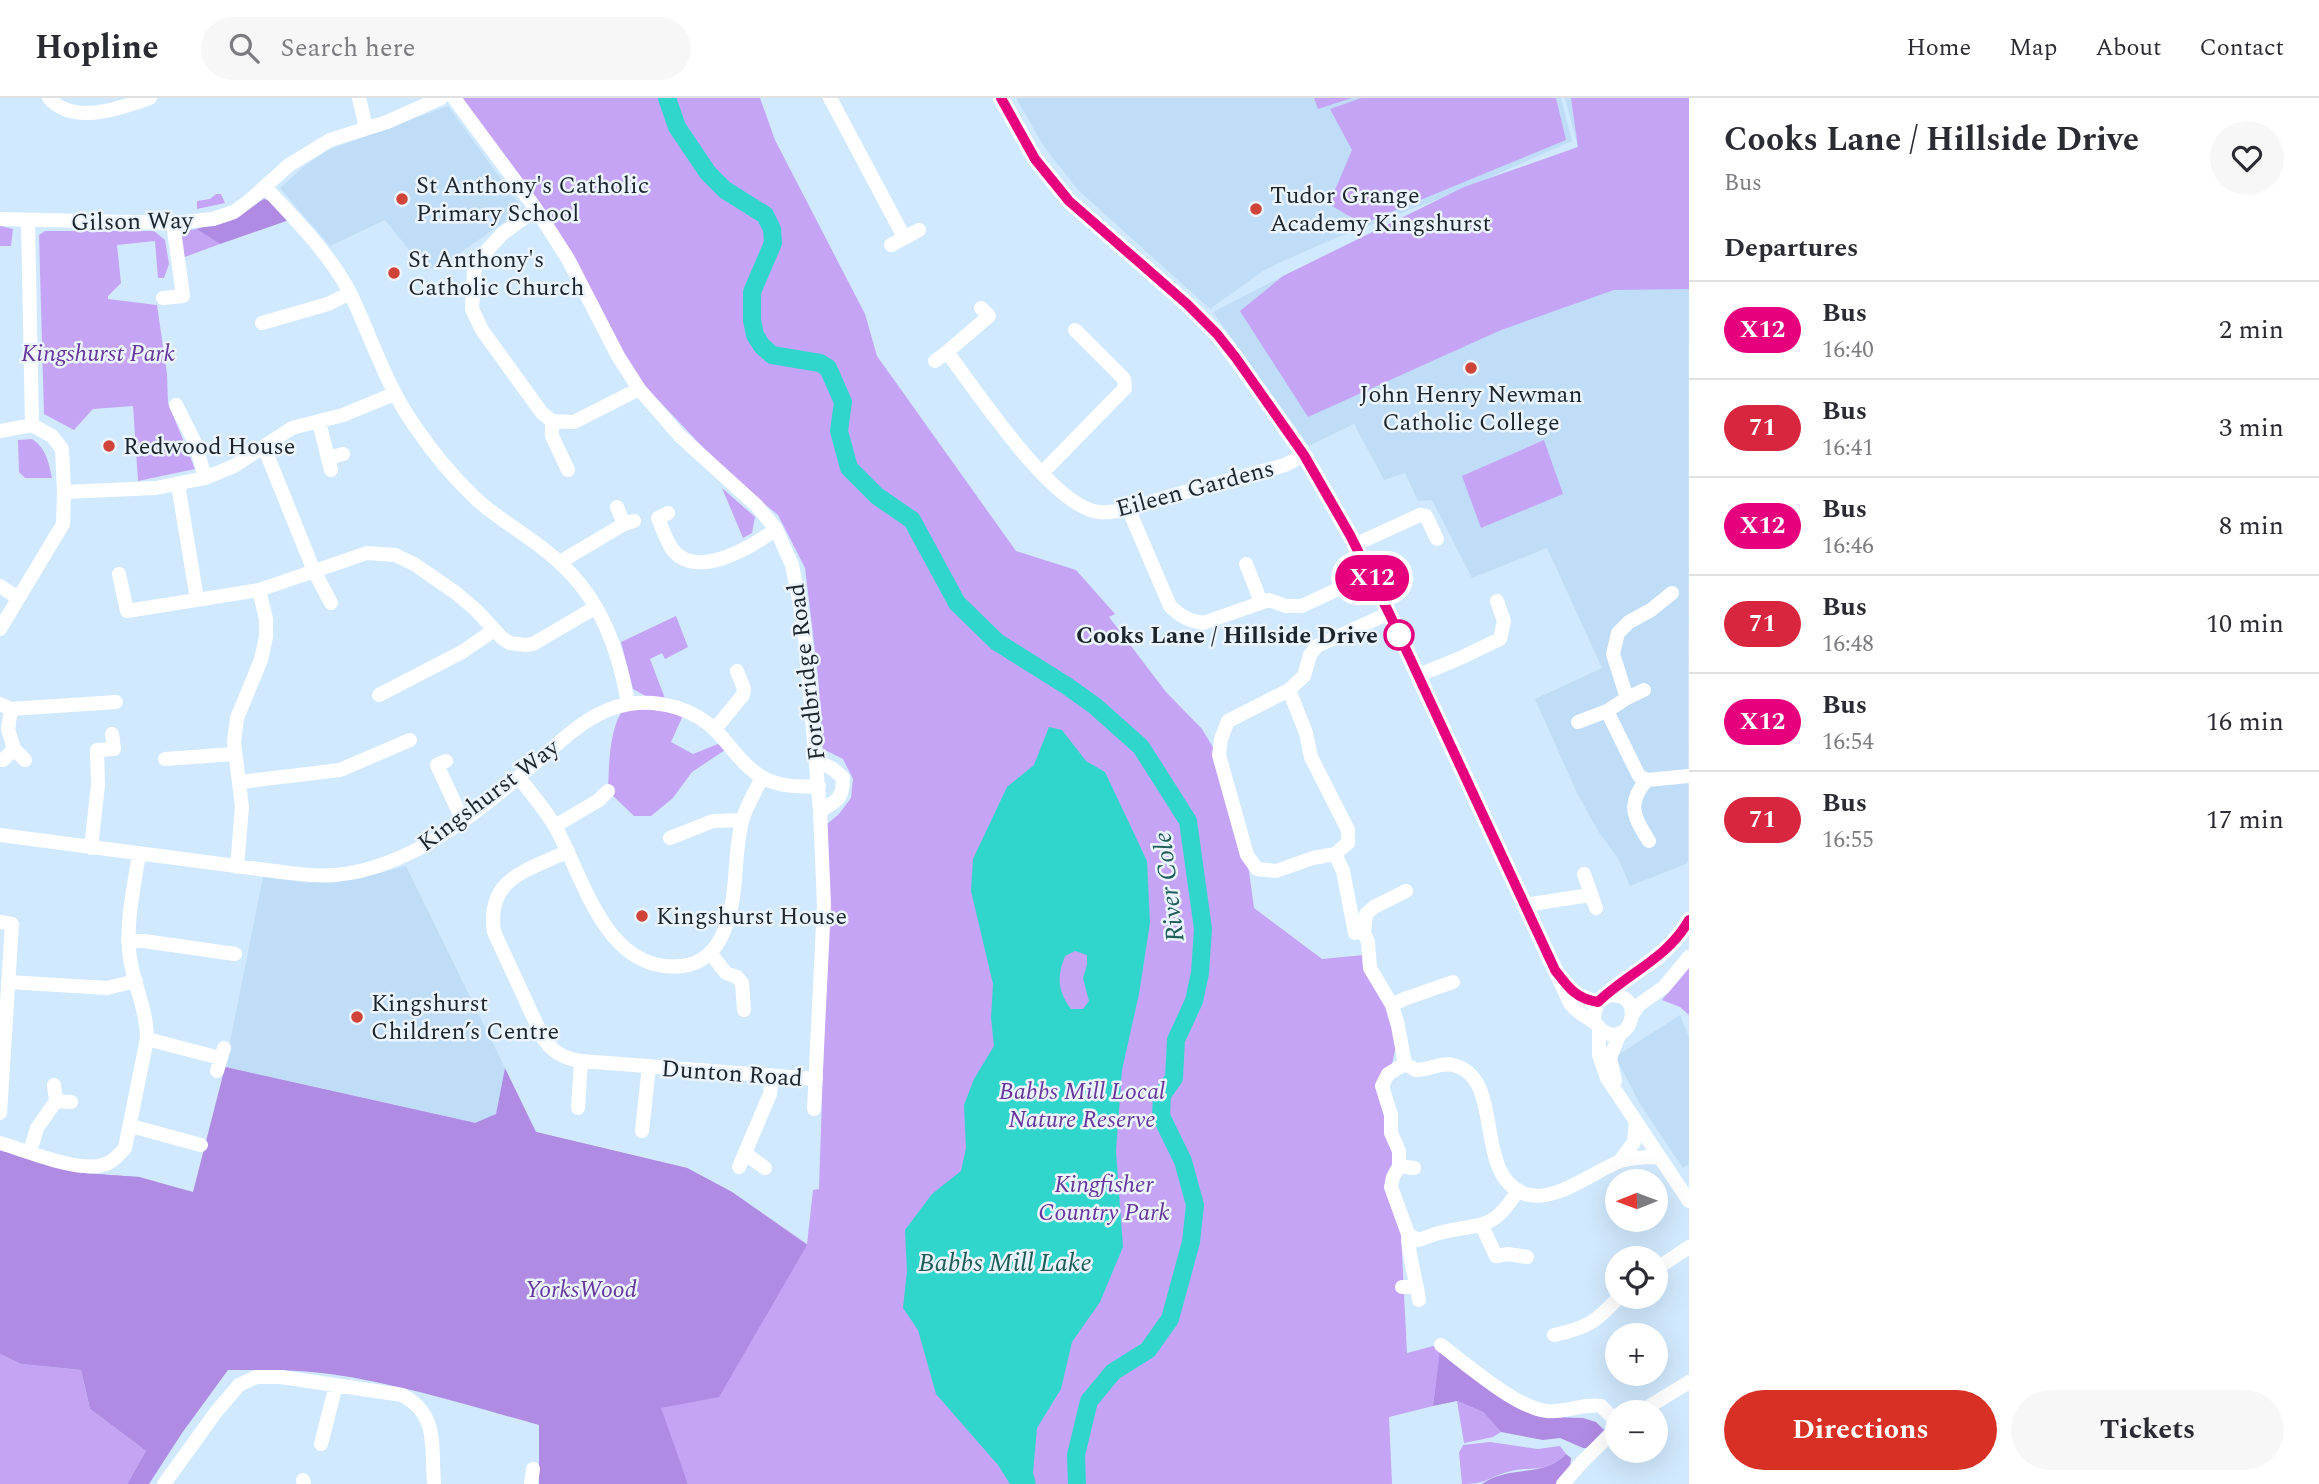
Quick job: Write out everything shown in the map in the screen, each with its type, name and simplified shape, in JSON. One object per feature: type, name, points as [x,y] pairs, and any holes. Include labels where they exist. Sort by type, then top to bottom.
[{"type":"street","points":[[49,98],[55,106],[78,113],[112,110],[150,98]]},
{"type":"street","points":[[359,98],[366,128]]},
{"type":"street","name":"Gilson Way","points":[[0,219],[173,223],[213,219],[234,212],[289,165],[318,146],[441,98]]},
{"type":"street","name":"Fordbridge Road","points":[[454,98],[536,209],[568,259],[618,356],[639,389],[680,436],[757,506],[776,529],[795,575],[804,626],[817,761],[824,905],[814,1109]]},
{"type":"street","points":[[830,98],[904,237]]},
{"type":"street","points":[[1001,98],[1035,159],[1069,201],[1187,304],[1217,334],[1304,455],[1389,613],[1570,1003],[1590,1025],[1607,1033],[1620,1033]]},
{"type":"street","points":[[265,187],[326,257],[350,293],[394,394],[415,426],[476,498],[560,562],[596,607],[608,628],[622,668],[628,704]]},
{"type":"street","points":[[536,209],[502,234],[480,258],[474,272],[472,309],[482,330],[542,414],[552,421],[574,422],[639,389]]},
{"type":"street","points":[[27,221],[32,425]]},
{"type":"street","points":[[163,298],[183,296],[173,223]]},
{"type":"street","points":[[891,245],[919,230]]},
{"type":"street","points":[[262,323],[328,304],[350,293]]},
{"type":"street","points":[[935,361],[989,316],[981,308]]},
{"type":"street","points":[[1042,473],[1125,388],[1124,379],[1075,330]]},
{"type":"street","name":"Eileen Gardens","points":[[947,352],[1026,457],[1076,503],[1086,508],[1100,512],[1128,508],[1285,465],[1304,455]]},
{"type":"street","points":[[64,492],[178,485],[205,478],[234,466],[292,428],[343,415],[394,394]]},
{"type":"street","points":[[176,405],[196,445],[205,478]]},
{"type":"street","points":[[552,421],[552,436],[568,470]]},
{"type":"street","points":[[318,422],[330,464],[343,454]]},
{"type":"street","points":[[0,431],[32,425],[52,436],[62,449],[64,492],[63,524],[0,629]]},
{"type":"street","points":[[264,446],[314,572],[331,603]]},
{"type":"street","points":[[178,485],[197,599]]},
{"type":"street","points":[[560,562],[629,523],[617,508]]},
{"type":"street","points":[[1128,508],[1170,606],[1179,614],[1203,623],[1269,600],[1286,606],[1302,606],[1370,574]]},
{"type":"street","points":[[668,513],[658,518],[672,550],[690,561],[699,563],[713,562],[762,539],[776,529]]},
{"type":"street","points":[[1354,545],[1420,515],[1426,516],[1437,540]]},
{"type":"street","points":[[118,580],[125,617],[197,599],[258,590],[314,572],[351,556],[367,553],[395,555],[414,564],[456,593],[510,643],[525,645],[533,644],[596,607]]},
{"type":"street","points":[[1246,564],[1261,602]]},
{"type":"street","points":[[0,586],[18,598]]},
{"type":"street","points":[[237,867],[242,807],[234,754],[237,718],[261,660],[266,637],[266,619],[258,590]]},
{"type":"street","points":[[1627,698],[1613,654],[1618,633],[1629,622],[1651,610],[1672,593]]},
{"type":"street","points":[[1419,675],[1500,639],[1504,621],[1497,601]]},
{"type":"street","points":[[1289,691],[1306,733],[1315,767],[1348,830],[1348,843],[1335,854],[1313,858],[1276,872],[1255,875],[1247,855],[1219,748],[1228,721],[1289,691],[1304,676],[1310,655],[1317,646],[1389,613]]},
{"type":"street","points":[[379,695],[462,652],[494,630]]},
{"type":"street","points":[[715,729],[743,695],[744,689],[737,671]]},
{"type":"street","points":[[1577,723],[1644,690]]},
{"type":"street","points":[[3,760],[20,755],[8,729],[5,707],[116,702]]},
{"type":"street","name":"Kingshurst Way","points":[[0,835],[237,867],[325,876],[344,874],[423,849],[519,777],[591,716],[628,704],[649,702],[685,711],[715,729],[748,766],[762,777],[789,786],[819,786]]},
{"type":"street","points":[[1606,711],[1639,776],[1647,780],[1689,776]]},
{"type":"street","points":[[91,848],[98,785],[96,743],[114,749],[112,734]]},
{"type":"street","points":[[240,782],[340,770],[410,740]]},
{"type":"street","points":[[165,759],[234,754]]},
{"type":"street","points":[[446,761],[437,765],[463,821]]},
{"type":"street","points":[[817,761],[833,769],[842,778],[843,792],[835,802],[820,811]]},
{"type":"street","points":[[519,777],[555,825],[599,917],[616,941],[635,957],[670,968],[689,966],[711,954],[724,932],[731,909],[742,820],[762,777]]},
{"type":"street","points":[[1647,780],[1637,791],[1634,812],[1649,841]]},
{"type":"street","points":[[555,825],[599,800],[608,791]]},
{"type":"street","points":[[670,838],[713,821],[742,820]]},
{"type":"street","name":"Dunton Road","points":[[568,851],[508,880],[496,896],[491,914],[494,932],[543,1038],[551,1049],[565,1059],[581,1061],[816,1079]]},
{"type":"street","points":[[0,1143],[84,1167],[106,1164],[117,1158],[125,1148],[147,1039],[147,1023],[130,960],[128,941],[139,854]]},
{"type":"street","points":[[1335,854],[1343,871],[1354,933]]},
{"type":"street","points":[[1525,905],[1593,901],[1584,874]]},
{"type":"street","points":[[1405,1064],[1392,1005],[1370,968],[1368,942],[1364,933],[1366,915],[1374,907],[1395,904],[1406,891]]},
{"type":"street","points":[[1689,920],[1675,942],[1655,960],[1600,1000],[1590,1025],[1601,1066],[1689,1201]]},
{"type":"street","points":[[0,922],[12,924],[0,1113]]},
{"type":"street","points":[[128,941],[234,954]]},
{"type":"street","points":[[711,954],[726,973],[737,977],[743,983],[744,1010]]},
{"type":"street","points":[[1619,1093],[1610,1058],[1620,1033],[1629,1026],[1632,1015],[1640,1004],[1664,988],[1689,957]]},
{"type":"street","points":[[1555,970],[1578,997],[1600,1000],[1612,995],[1620,996],[1629,1003],[1632,1015]]},
{"type":"street","points":[[8,982],[107,988],[136,981]]},
{"type":"street","points":[[1392,1005],[1435,983],[1453,982]]},
{"type":"street","points":[[147,1039],[220,1059]]},
{"type":"street","points":[[578,1108],[581,1061]]},
{"type":"street","points":[[1405,1064],[1416,1070],[1449,1064],[1467,1071],[1474,1079],[1489,1117],[1486,1145],[1499,1170],[1518,1190],[1535,1196],[1551,1193],[1620,1161],[1658,1157]]},
{"type":"street","points":[[1405,1064],[1388,1074],[1382,1086],[1391,1115],[1391,1133],[1399,1151],[1399,1166],[1391,1187],[1408,1234],[1409,1259],[1415,1275],[1413,1291]]},
{"type":"street","name":"Dunton Road","points":[[642,1131],[649,1066]]},
{"type":"street","points":[[765,1168],[743,1161],[769,1094],[772,1076]]},
{"type":"street","points":[[30,1152],[37,1128],[56,1101],[54,1085]]},
{"type":"street","points":[[56,1101],[71,1102]]},
{"type":"street","points":[[1620,1161],[1634,1142],[1636,1122]]},
{"type":"street","points":[[131,1126],[201,1145]]},
{"type":"street","points":[[1399,1166],[1414,1168]]},
{"type":"street","points":[[1408,1234],[1418,1240],[1440,1233],[1482,1226],[1498,1217],[1518,1190]]},
{"type":"street","points":[[1482,1226],[1493,1262],[1508,1254],[1527,1257]]},
{"type":"street","points":[[1668,1261],[1689,1247]]},
{"type":"street","points":[[1554,1335],[1582,1329],[1608,1309]]},
{"type":"street","points":[[1441,1345],[1472,1369],[1533,1408],[1551,1412],[1601,1406],[1605,1411]]},
{"type":"street","points":[[164,1484],[239,1385],[256,1377],[281,1377],[402,1395],[416,1403],[425,1413],[430,1428],[434,1484]]},
{"type":"street","points":[[1660,1400],[1689,1382]]},
{"type":"street","points":[[321,1444],[337,1385]]},
{"type":"street","points":[[1566,1483],[1581,1462],[1605,1437]]},
{"type":"shaded area","name":"Tudor Grange Academy Kingshurst","points":[[1016,98],[1561,98],[1572,141],[1457,192],[1281,262],[1263,271],[1210,309],[1077,189],[1043,145]]},
{"type":"shaded area","name":"John Henry Newman Catholic College","points":[[1565,98],[1689,98],[1688,861],[1630,886],[1618,858],[1598,831],[1577,793],[1535,699],[1602,668],[1547,548],[1472,578],[1432,500],[1418,501],[1405,473],[1384,480],[1354,424],[1309,446],[1213,312],[1283,276],[1471,191],[1578,147]]},
{"type":"shaded area","name":"St Anthony's Catholic Primary School","points":[[448,106],[523,209],[457,255],[426,271],[385,220],[330,246],[280,188],[303,167],[328,150]]},
{"type":"shaded area","name":"Kingshurst Children’s Centre","points":[[406,866],[505,1068],[496,1114],[476,1123],[225,1067],[263,877],[307,883],[356,879]]},
{"type":"shaded area","points":[[1680,1015],[1689,1037],[1689,1164],[1683,1168],[1640,1104],[1617,1060],[1618,1055]]},
{"type":"green space","name":"Kingfisher Country Park","points":[[462,98],[760,98],[775,140],[865,314],[877,356],[1016,551],[1076,570],[1115,614],[1109,617],[1166,692],[1202,729],[1214,749],[1249,871],[1254,908],[1322,959],[1364,955],[1367,970],[1390,1013],[1398,1037],[1392,1064],[1382,1075],[1379,1086],[1395,1155],[1389,1186],[1401,1233],[1407,1353],[1441,1344],[1433,1406],[1389,1417],[1392,1484],[688,1484],[660,1408],[582,1442],[548,1424],[340,1365],[282,1369],[27,1358],[16,1310],[0,1308],[0,1147],[82,1173],[139,1177],[157,1182],[146,1229],[201,1242],[211,1152],[225,1067],[476,1123],[536,1132],[687,1168],[732,1192],[807,1244],[813,1190],[819,1189],[829,890],[827,824],[851,798],[853,779],[843,759],[823,749],[818,676],[805,568],[778,515],[730,476],[645,386],[622,354],[572,253]]},
{"type":"green space","points":[[1314,98],[1352,98],[1318,109]]},
{"type":"green space","points":[[1361,98],[1556,98],[1566,140],[1362,224],[1329,204],[1352,150],[1330,109]]},
{"type":"green space","points":[[1571,98],[1689,98],[1689,289],[1614,290],[1501,330],[1308,417],[1240,311],[1283,276],[1464,187],[1578,147]]},
{"type":"green space","points":[[221,194],[225,203],[197,209],[197,201],[210,199]]},
{"type":"green space","points":[[264,199],[272,201],[289,220],[220,244],[196,229],[226,222]]},
{"type":"green space","points":[[0,226],[13,229],[11,246],[0,246]]},
{"type":"green space","points":[[196,229],[220,244],[182,258],[181,236],[186,231]]},
{"type":"green space","name":"Kingshurst Park","points":[[45,231],[154,231],[165,240],[169,264],[164,278],[158,278],[155,241],[117,245],[121,283],[108,299],[157,305],[167,374],[168,403],[195,469],[138,481],[133,406],[93,409],[74,430],[44,414],[39,235]]},
{"type":"green space","points":[[32,439],[44,451],[52,478],[25,478],[19,472],[18,440]]},
{"type":"green space","points":[[1544,440],[1563,494],[1481,528],[1462,476]]},
{"type":"green space","points":[[722,488],[755,517],[752,533],[743,538]]},
{"type":"green space","points":[[676,616],[688,647],[665,659],[662,653],[650,659],[666,701],[649,698],[633,689],[621,642]]},
{"type":"green space","points":[[628,704],[685,711],[671,742],[693,754],[718,744],[725,750],[692,772],[673,798],[651,816],[634,816],[608,791],[614,732],[617,721]]},
{"type":"green space","points":[[1689,968],[1689,1015],[1680,1007],[1662,1000]]},
{"type":"green space","name":"YorksWood","points":[[225,1067],[475,1123],[496,1114],[505,1068],[536,1132],[687,1168],[732,1192],[807,1245],[719,1397],[661,1408],[688,1484],[539,1484],[539,1425],[357,1378],[305,1371],[228,1370],[149,1484],[127,1484],[146,1451],[90,1409],[81,1370],[21,1364],[0,1354],[0,1147],[82,1173],[139,1177],[193,1192]]},
{"type":"green space","points":[[1440,1349],[1547,1417],[1583,1418],[1596,1422],[1604,1430],[1587,1448],[1583,1448],[1560,1438],[1543,1440],[1501,1432],[1483,1412],[1457,1401],[1433,1406]]},
{"type":"green space","points":[[0,1354],[21,1364],[81,1370],[90,1409],[146,1451],[127,1484],[0,1484]]},
{"type":"green space","points":[[1457,1401],[1483,1412],[1501,1432],[1493,1437],[1464,1443]]},
{"type":"green space","points":[[1490,1442],[1538,1449],[1560,1446],[1566,1454],[1550,1465],[1462,1484],[1459,1453],[1463,1445]]},
{"type":"green space","points":[[1566,1454],[1571,1458],[1570,1468],[1559,1484],[1482,1484],[1504,1474],[1547,1466]]},
{"type":"water","name":"Babbs Mill Lake","points":[[1049,727],[1062,730],[1086,761],[1105,772],[1147,861],[1150,923],[1139,994],[1122,1070],[1116,1151],[1123,1247],[1100,1302],[1072,1342],[1061,1389],[1037,1428],[1033,1473],[1036,1484],[1010,1484],[998,1465],[936,1394],[918,1330],[903,1308],[907,1271],[905,1230],[932,1194],[961,1171],[966,1148],[964,1105],[974,1079],[994,1046],[991,1018],[993,984],[971,891],[973,859],[1007,787],[1034,765]],"holes":[[[1075,951],[1087,955],[1083,978],[1089,1001],[1083,1009],[1071,1009],[1061,989],[1062,964],[1065,956]]]},
{"type":"waterway","name":"River Cole","points":[[667,98],[677,127],[708,173],[725,190],[765,215],[772,229],[773,243],[752,292],[755,335],[772,355],[820,363],[828,368],[843,402],[839,431],[849,468],[877,496],[912,520],[957,603],[997,642],[1095,706],[1141,747],[1188,821],[1203,929],[1200,973],[1194,1001],[1176,1040],[1174,1078],[1162,1095],[1161,1116],[1183,1161],[1195,1205],[1191,1242],[1170,1319],[1148,1350],[1113,1372],[1089,1401],[1076,1455],[1077,1484]]},
{"type":"bus line","name":"X12","points":[[1001,98],[1035,159],[1069,201],[1187,304],[1217,334],[1304,455],[1370,574],[1555,970],[1571,991],[1585,1000],[1598,1002],[1614,987],[1670,947],[1689,920]]},
{"type":"place","name":"St Anthony's Catholic Primary School","points":[[402,199]]},
{"type":"place","name":"Tudor Grange Academy Kingshurst","points":[[1256,209]]},
{"type":"place","name":"St Anthony's Catholic Church","points":[[394,273]]},
{"type":"place","name":"John Henry Newman Catholic College","points":[[1471,368]]},
{"type":"place","name":"Redwood House","points":[[109,446]]},
{"type":"place","name":"Cooks Lane / Hillside Drive","points":[[1399,635]]},
{"type":"place","name":"Kingshurst House","points":[[642,916]]},
{"type":"place","name":"Kingshurst Children’s Centre","points":[[357,1017]]},
{"type":"park label","name":"Babbs Mill Local Nature Reserve","points":[[1082,1105]]}]
